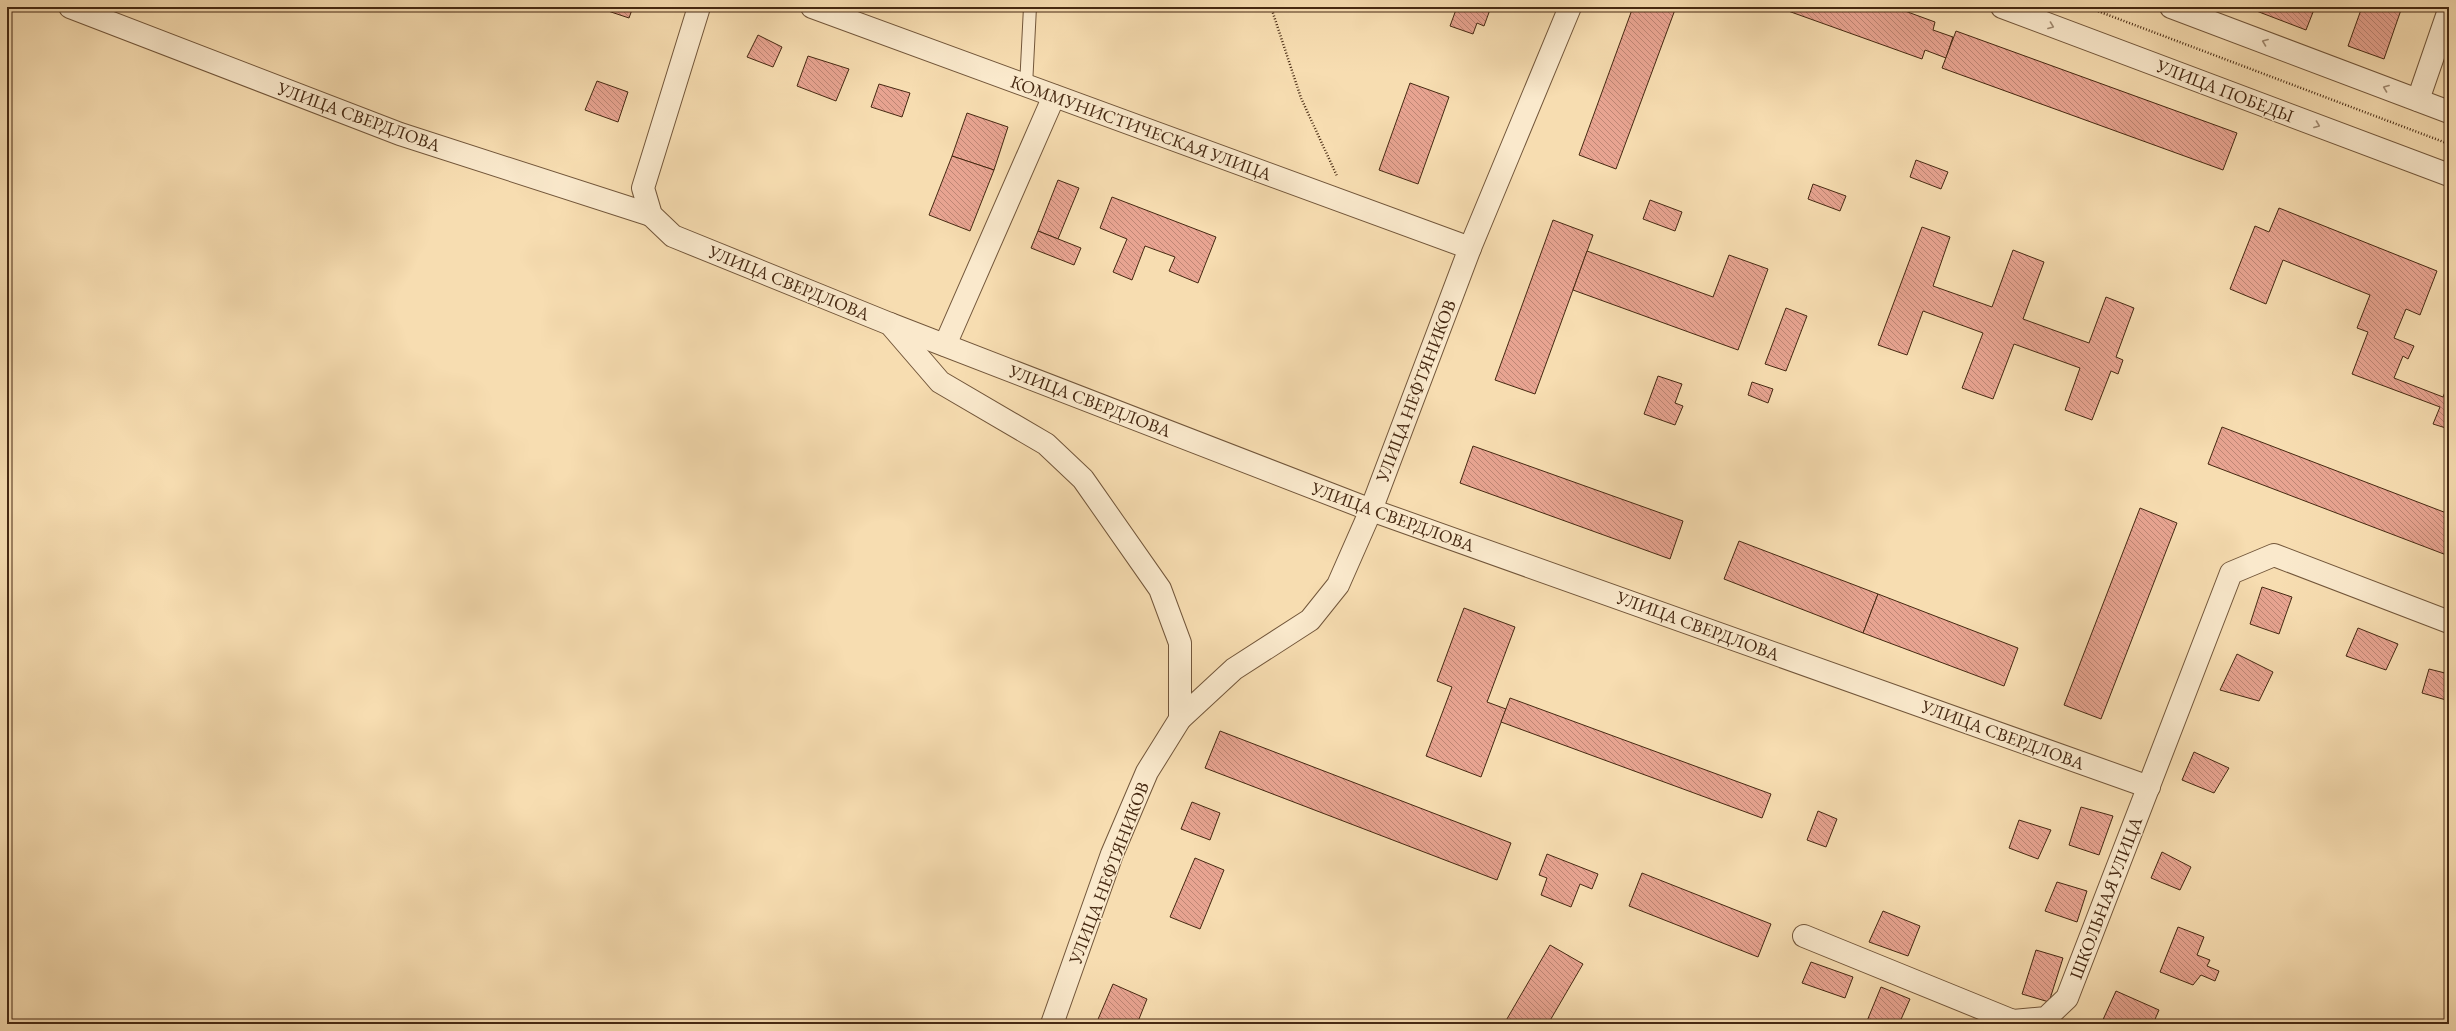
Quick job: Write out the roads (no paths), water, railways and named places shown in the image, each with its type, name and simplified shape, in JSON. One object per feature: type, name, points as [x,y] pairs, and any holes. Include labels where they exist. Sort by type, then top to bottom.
[{"type":"street","name":"УЛИЦА СВЕРДЛОВА","points":[[70,7],[400,134],[651,215],[673,236],[890,324],[1371,510],[2149,786]]},
{"type":"street","name":"УЛИЦА СВЕРДЛОВА","points":[[651,215],[643,188],[699,7]]},
{"type":"street","name":"КОММУНИСТИЧЕСКАЯ УЛИЦА","points":[[812,7],[1470,248]]},
{"type":"street","name":"УЛИЦА НЕФТЯНИКОВ","points":[[1052,1024],[1112,854],[1147,772],[1180,719],[1234,669],[1310,620],[1338,585],[1371,510],[1470,248],[1570,7]]},
{"type":"street","name":"УЛИЦА ПОБЕДЫ","points":[[2002,7],[2449,175]]},
{"type":"street","points":[[2172,7],[2449,112]]},
{"type":"street","points":[[2418,100],[2449,10]]},
{"type":"street","points":[[945,345],[1054,96]]},
{"type":"street","points":[[890,324],[940,382],[1046,444],[1082,479],[1160,589],[1180,643],[1180,719]]},
{"type":"street","name":"ШКОЛЬНАЯ УЛИЦА","points":[[1804,936],[2013,1021],[2046,1018],[2067,998],[2231,573],[2274,555],[2449,622]]},
{"type":"lane","points":[[1026,86],[1030,7]]}]
